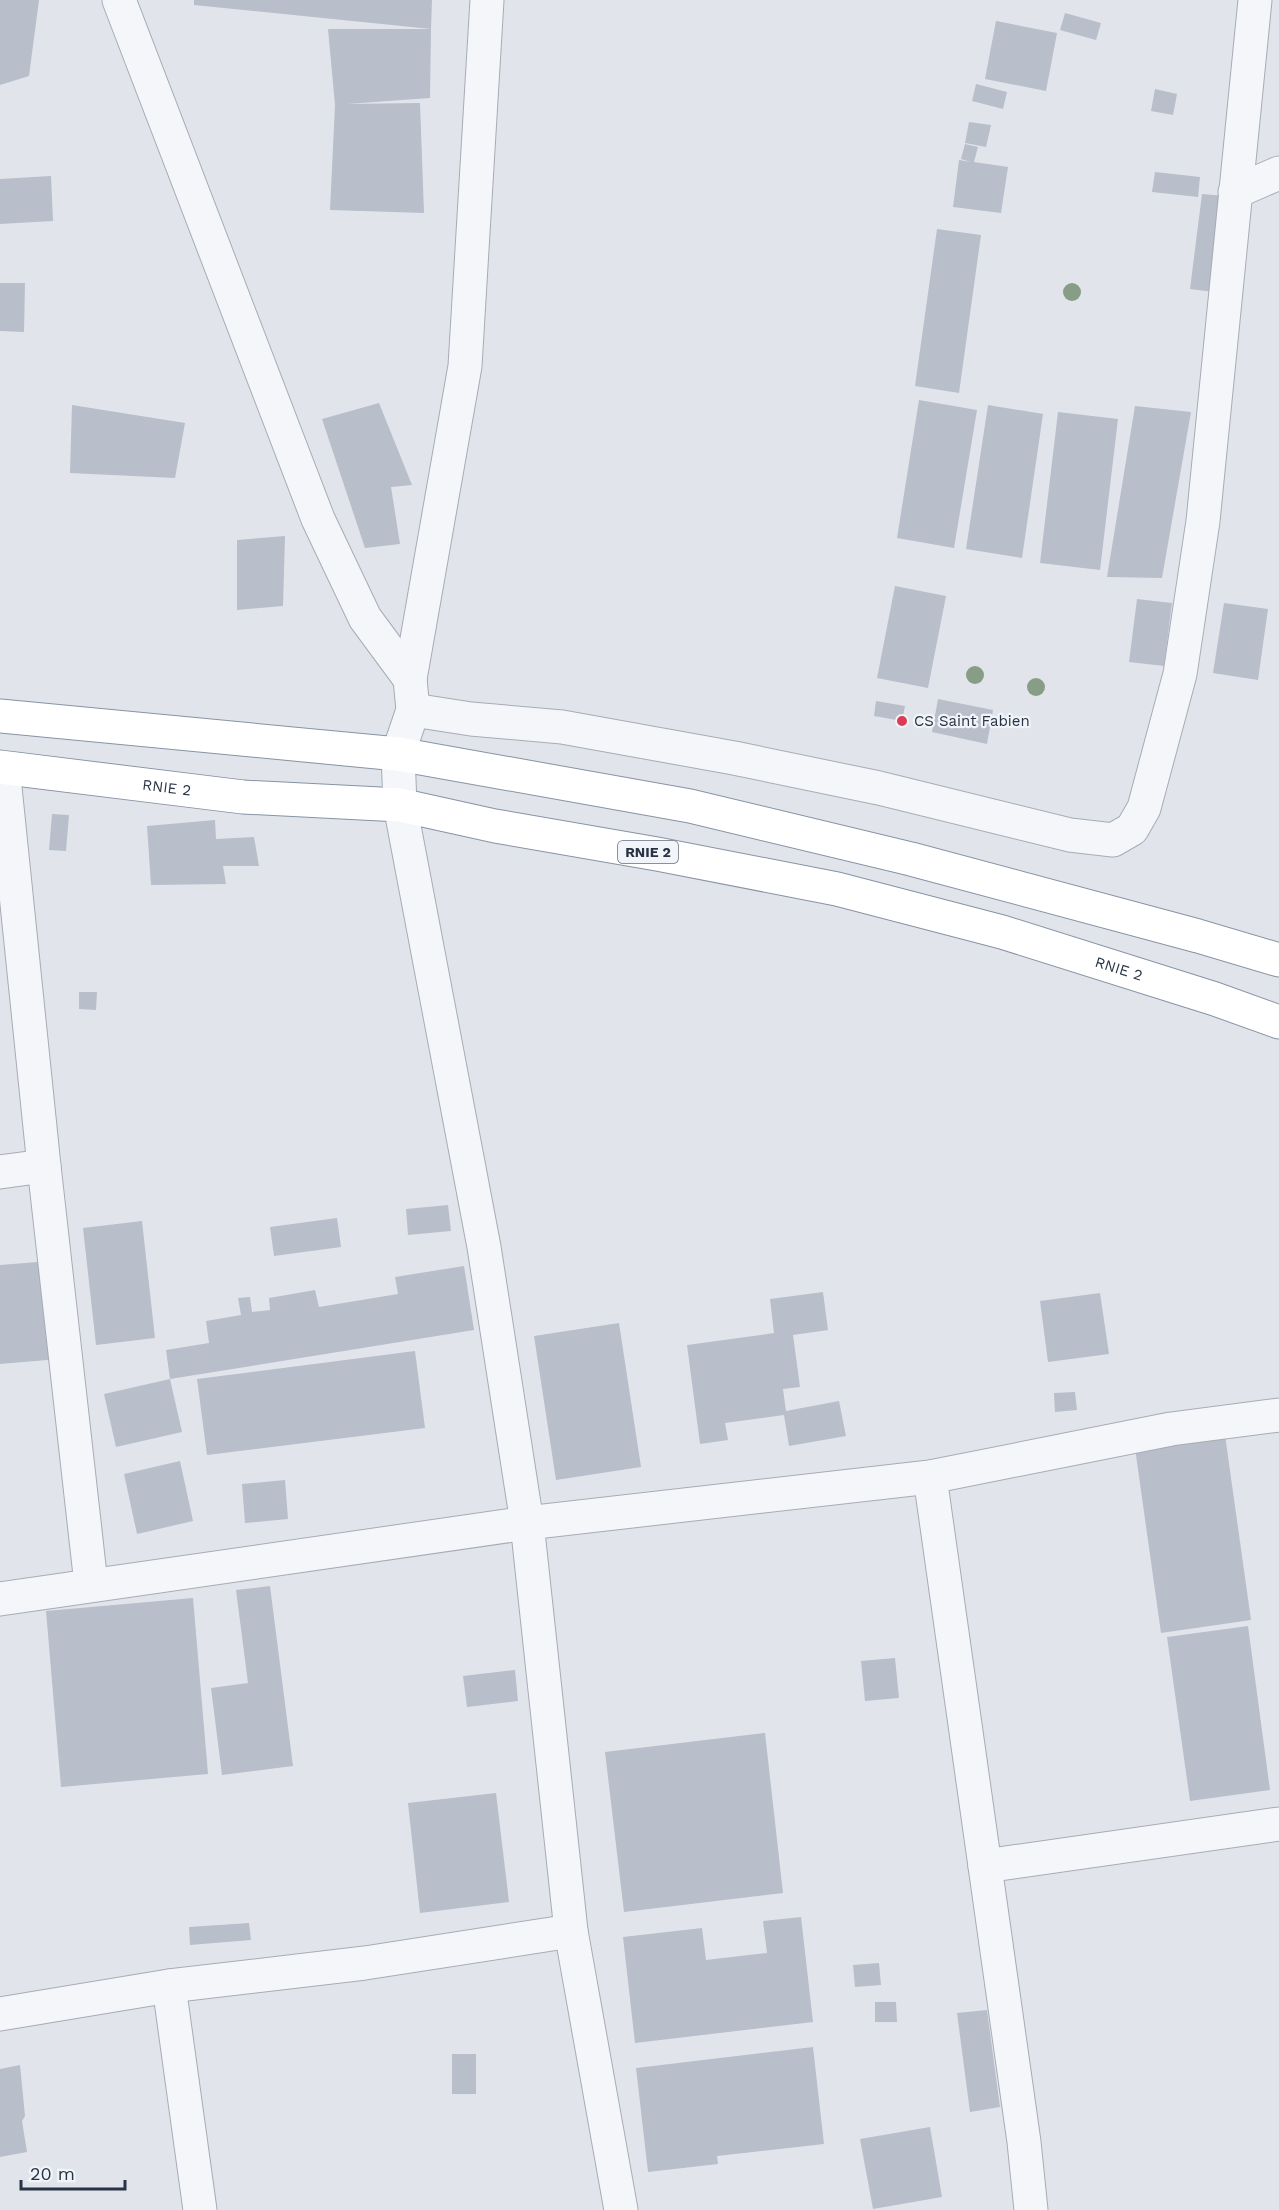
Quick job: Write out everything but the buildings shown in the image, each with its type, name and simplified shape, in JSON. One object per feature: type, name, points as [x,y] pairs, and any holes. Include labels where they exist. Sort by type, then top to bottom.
[{"type":"highway","points":[[0,716],[398,754],[690,806],[911,859],[1279,960]]},
{"type":"highway","name":"RNIE 2","points":[[2,768],[243,797],[400,805],[495,826],[657,854],[837,889],[1002,932],[1215,999],[1279,1022]]},
{"type":"street","points":[[119,0],[318,519],[365,618],[412,694],[471,719],[562,727],[734,758],[879,788],[1070,835],[1113,840],[1132,829],[1144,807],[1180,674],[1203,521],[1255,0]]},
{"type":"street","points":[[487,0],[465,366],[412,694],[398,754],[400,805],[484,1247],[527,1523],[571,1932],[621,2210]]},
{"type":"street","points":[[1235,192],[1279,173]]},
{"type":"street","points":[[2,768],[91,1584]]},
{"type":"street","points":[[0,1173],[44,1166]]},
{"type":"street","points":[[0,1599],[91,1584],[527,1523],[930,1477],[1172,1429],[1279,1415]]},
{"type":"street","points":[[930,1477],[1024,2142],[1031,2210]]},
{"type":"street","points":[[985,1866],[1279,1824]]},
{"type":"street","points":[[0,2014],[169,1986],[365,1963],[571,1932]]},
{"type":"street","points":[[169,1986],[200,2210]]},
{"type":"place","name":"CS Saint Fabien","points":[[902,721]]}]
